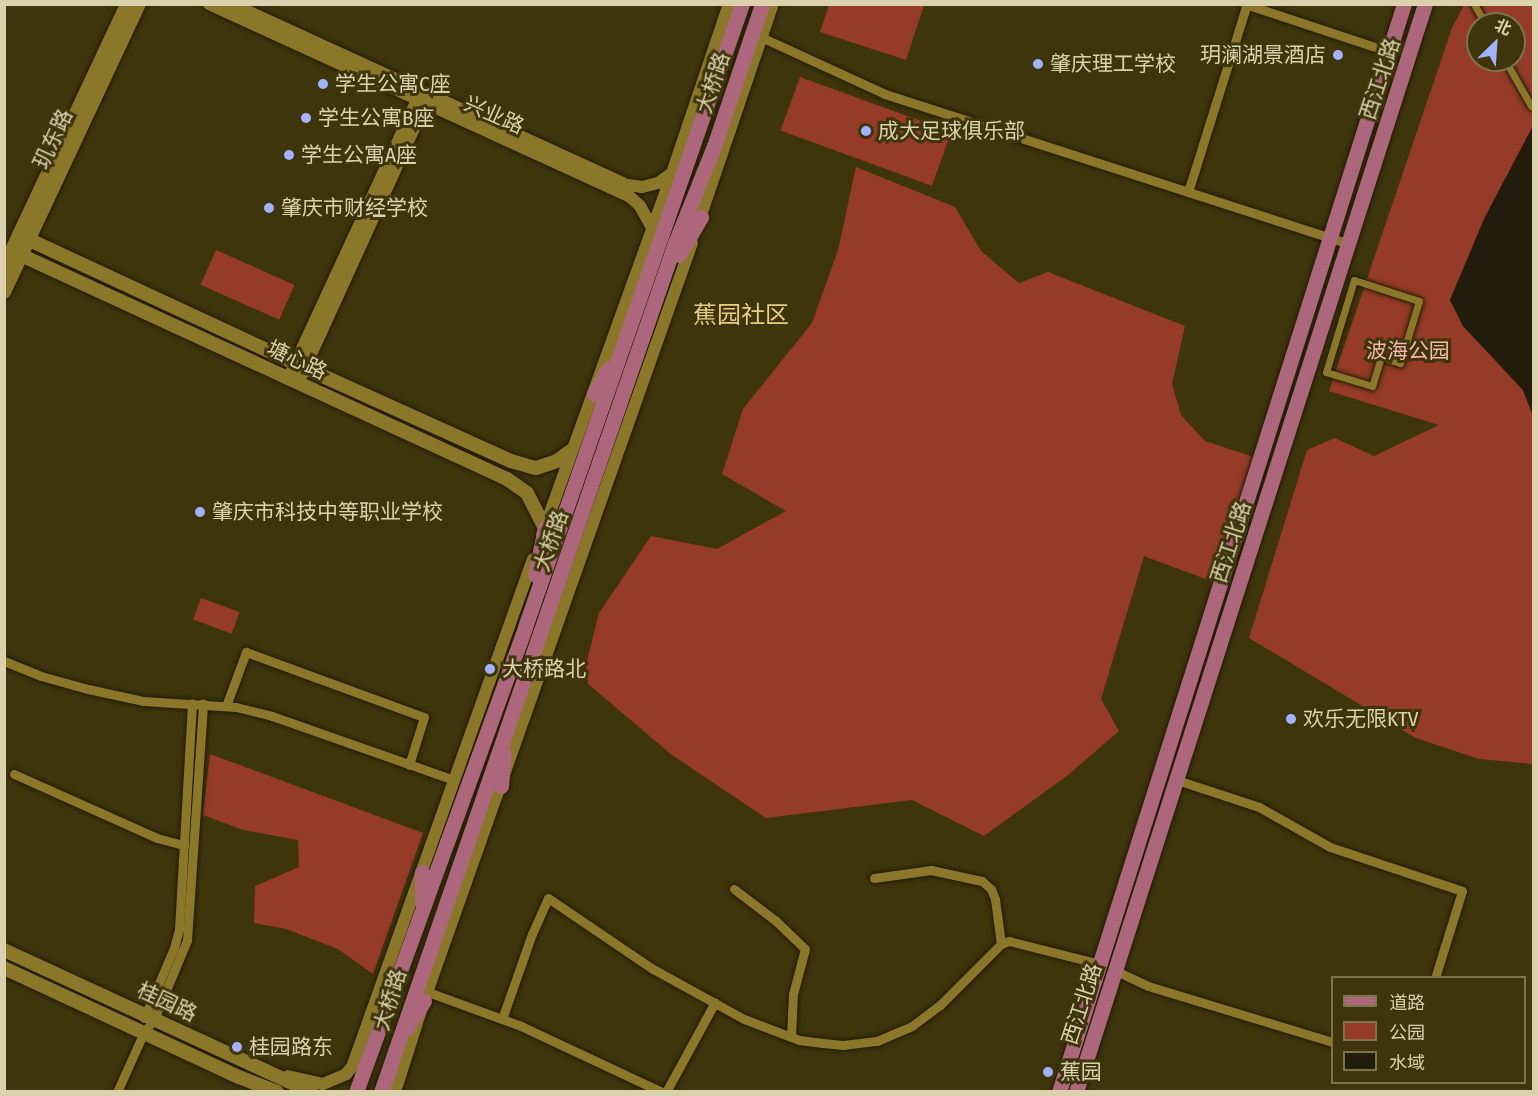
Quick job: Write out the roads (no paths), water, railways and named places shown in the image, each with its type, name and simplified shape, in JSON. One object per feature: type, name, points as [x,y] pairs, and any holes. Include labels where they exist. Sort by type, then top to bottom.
[{"type":"main road","name":"玑东路","points":[[25,237],[127,4]]},
{"type":"main road","name":"玑东路","points":[[4,292],[17,253],[139,4]]},
{"type":"main road","name":"大桥路","points":[[356,1092],[525,627],[741,4]]},
{"type":"main road","name":"大桥路","points":[[381,1092],[401,1039],[410,1002],[762,4]]},
{"type":"main road","points":[[1399,4],[1399,23],[1418,29],[1436,4]]},
{"type":"main road","name":"西江北路","points":[[1059,1092],[1404,4]]},
{"type":"main road","name":"西江北路","points":[[1076,1092],[1425,4]]},
{"type":"main road","points":[[652,315],[682,249],[701,217]]},
{"type":"main road","name":"塘心路","points":[[25,237],[300,366],[526,466],[536,468],[557,461],[572,451]]},
{"type":"main road","name":"玑东路","points":[[4,267],[17,253]]},
{"type":"main road","name":"塘心路","points":[[17,253],[507,479],[527,493],[545,528]]},
{"type":"main road","points":[[594,394],[628,335]]},
{"type":"main road","points":[[525,627],[545,528]]},
{"type":"main road","points":[[1183,704],[1199,709]]},
{"type":"main road","points":[[501,786],[506,731]]},
{"type":"main road","points":[[422,872],[422,914]]},
{"type":"main road","name":"桂园路","points":[[4,950],[312,1092]]},
{"type":"main road","name":"桂园路","points":[[4,968],[239,1077],[277,1092]]},
{"type":"main road","points":[[401,1039],[426,996]]},
{"type":"street","name":"兴业路","points":[[209,4],[422,98],[628,185],[642,187],[658,183],[672,173]]},
{"type":"street","name":"兴业路","points":[[232,4],[422,98],[629,196],[640,206],[653,229]]},
{"type":"street","points":[[267,1071],[323,1084],[346,1074],[352,1067],[653,229],[729,4]]},
{"type":"street","points":[[395,1092],[426,996],[701,217],[773,4]]},
{"type":"street","points":[[1188,192],[1246,5],[1390,52]]},
{"type":"street","points":[[760,37],[885,94],[1349,244]]},
{"type":"street","points":[[1512,72],[1532,106]]},
{"type":"street","points":[[293,381],[422,98]]},
{"type":"street","points":[[1354,280],[1419,301],[1400,363],[1380,357],[1371,386],[1326,372],[1354,280]]},
{"type":"street","points":[[226,706],[246,652],[424,717],[409,765]]},
{"type":"street","points":[[4,662],[41,676],[87,689],[143,700],[226,706],[272,716],[454,780]]},
{"type":"street","points":[[117,1092],[144,1032],[177,938],[192,703]]},
{"type":"street","points":[[149,1016],[183,951],[189,928],[203,704]]},
{"type":"street","points":[[14,774],[157,838],[184,845]]},
{"type":"street","points":[[1177,780],[1259,807],[1330,847],[1462,891],[1436,976]]},
{"type":"street","points":[[874,878],[931,870],[982,881],[991,889],[995,899],[1000,944]]},
{"type":"street","points":[[734,889],[776,921],[805,949],[793,994],[791,1037]]},
{"type":"street","points":[[502,1019],[532,934],[548,898],[653,969],[766,1029],[791,1037],[843,1045],[877,1041],[912,1026],[940,1005],[1000,944],[1009,941],[1099,964]]},
{"type":"street","points":[[1114,970],[1148,986],[1331,1042]]},
{"type":"street","points":[[426,996],[502,1019],[664,1092],[715,1002]]},
{"type":"water","points":[[1533,126],[1533,416],[1523,390],[1463,326],[1450,300],[1485,217]]},
{"type":"place","name":"玥澜湖景酒店","points":[[1338,55]]},
{"type":"place","name":"肇庆理工学校","points":[[1038,64]]},
{"type":"place","name":"学生公寓C座","points":[[323,84]]},
{"type":"place","name":"学生公寓B座","points":[[306,118]]},
{"type":"place","name":"成大足球俱乐部","points":[[866,131]]},
{"type":"place","name":"学生公寓A座","points":[[289,155]]},
{"type":"place","name":"肇庆市财经学校","points":[[269,208]]},
{"type":"place","name":"肇庆市科技中等职业学校","points":[[200,512]]},
{"type":"place","name":"大桥路北","points":[[490,669]]},
{"type":"place","name":"欢乐无限KTV","points":[[1291,719]]},
{"type":"place","name":"桂园路东","points":[[237,1047]]},
{"type":"place","name":"蕉园","points":[[1048,1072]]},
{"type":"district","name":"蕉园社区","points":[[741,316]]},
{"type":"park label","name":"波海公园","points":[[1408,351]]}]
